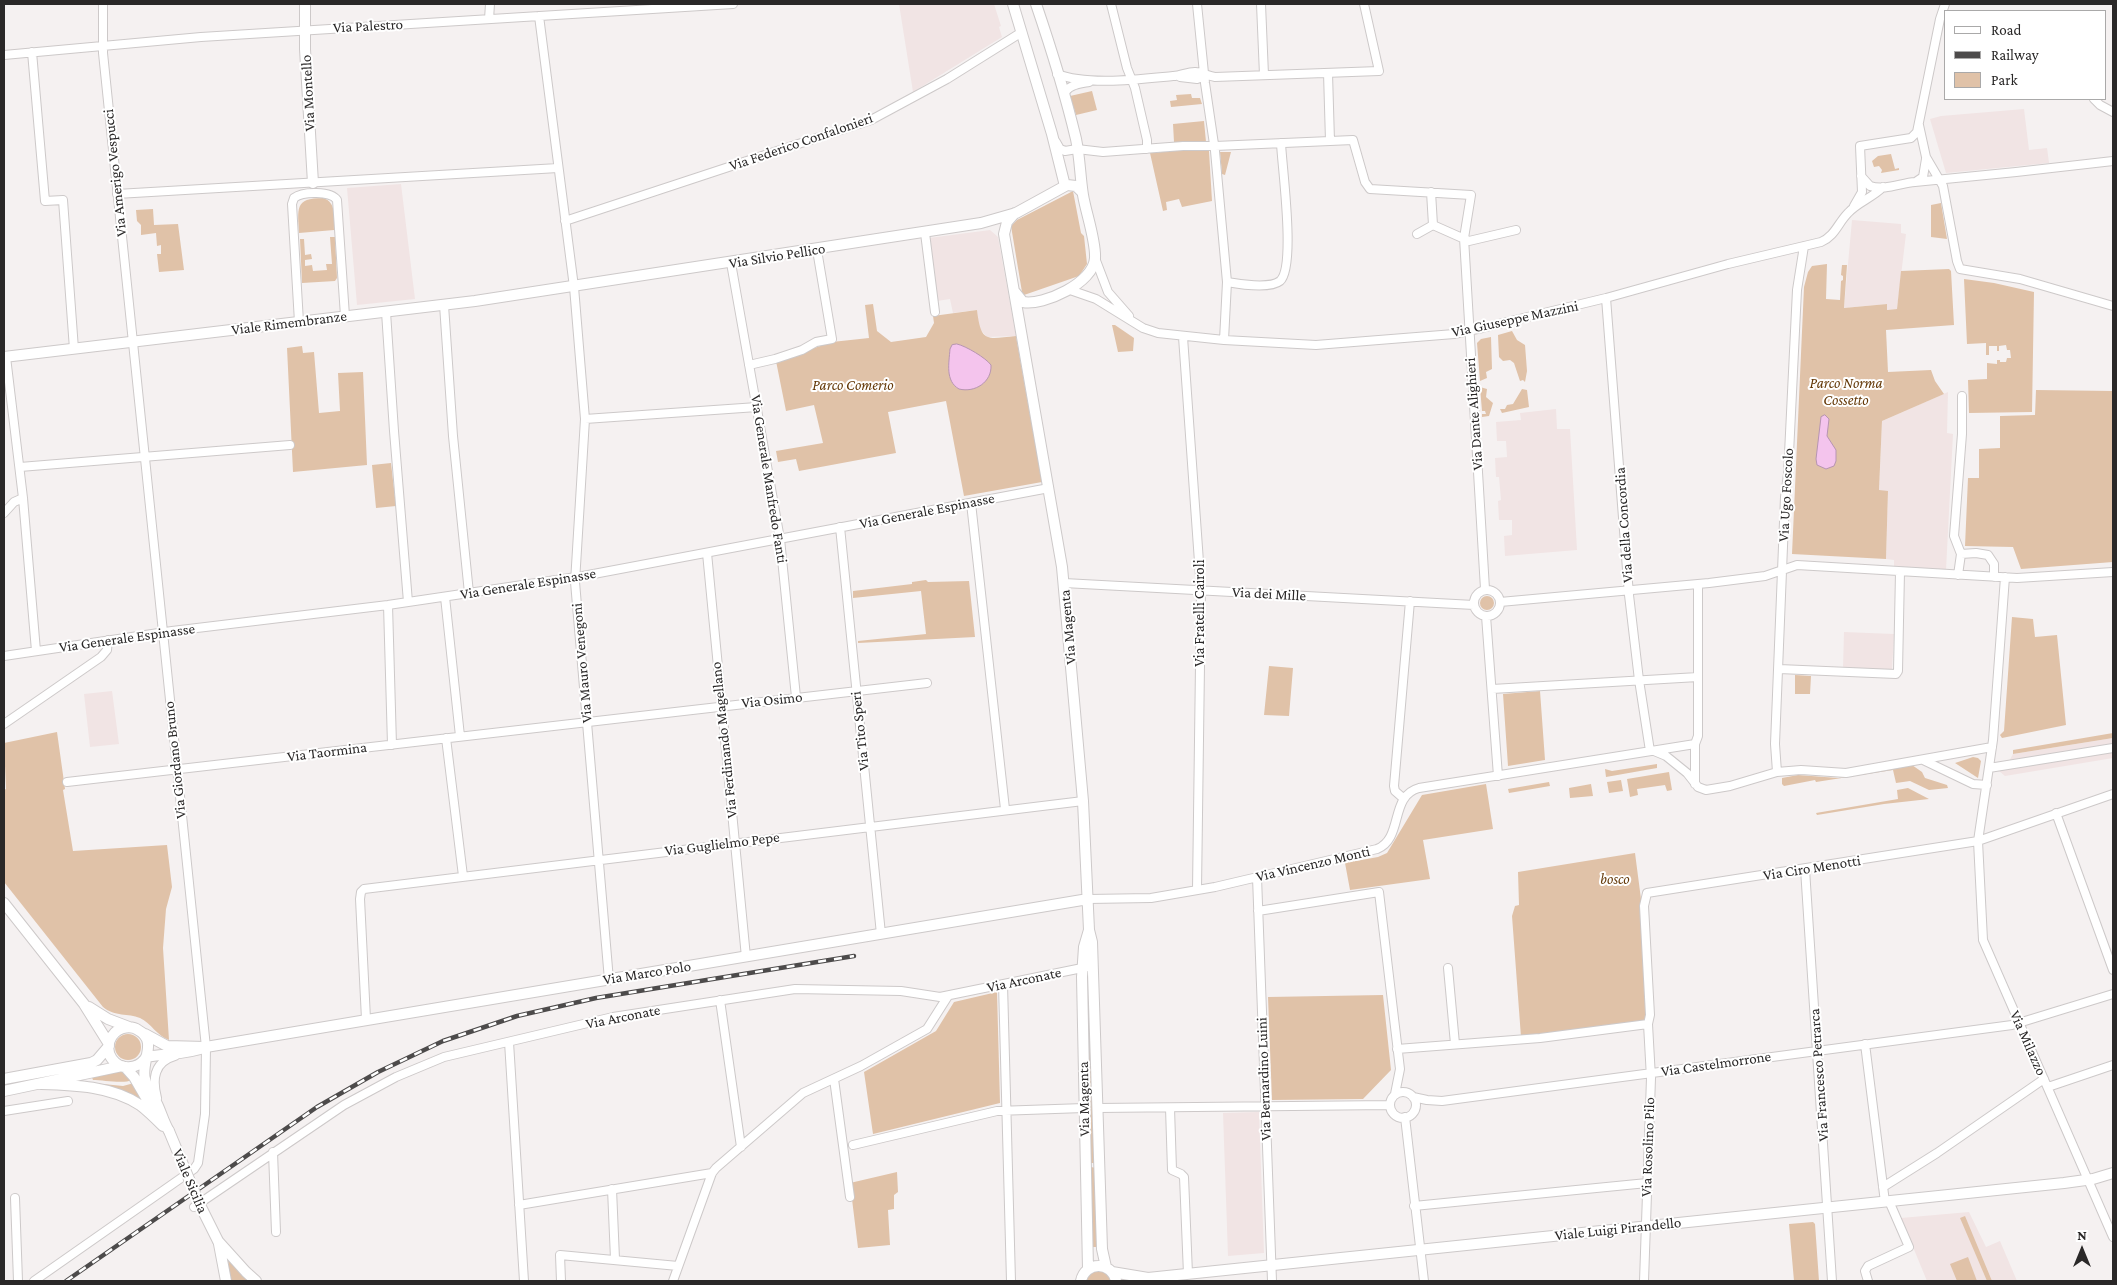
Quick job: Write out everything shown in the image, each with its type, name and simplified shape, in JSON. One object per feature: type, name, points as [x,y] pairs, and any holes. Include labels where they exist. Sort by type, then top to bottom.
[{"type":"street","name":"Via Amerigo Vespucci","points":[[103,4],[102,45],[133,342]]},
{"type":"street","name":"Via Montello","points":[[305,4],[313,183]]},
{"type":"street","points":[[489,19],[490,4]]},
{"type":"street","name":"Via Palestro","points":[[4,55],[102,45],[305,30],[733,4]]},
{"type":"street","points":[[1013,4],[1052,134],[1065,186],[1074,185],[1082,192]]},
{"type":"street","name":"Via Giuseppe Mazzini","points":[[1036,4],[1064,95],[1077,149],[1082,192],[1095,258],[1108,292],[1134,321]]},
{"type":"street","points":[[1111,4],[1137,97],[1147,140],[1147,149]]},
{"type":"street","points":[[1198,4],[1205,76],[1215,146],[1226,282],[1224,340]]},
{"type":"street","points":[[1261,4],[1264,75]]},
{"type":"street","points":[[1057,74],[1069,78],[1095,80],[1177,76],[1196,72],[1205,76],[1379,71],[1364,4]]},
{"type":"street","points":[[1938,4],[1941,22],[1920,125],[1926,157],[1934,172],[1942,181],[1957,264],[1963,270],[2020,279],[2113,306]]},
{"type":"street","name":"Via Mauro Venegoni","points":[[539,16],[574,287],[585,419],[575,577],[609,980]]},
{"type":"street","name":"Via Federico Confalonieri","points":[[565,220],[871,120],[947,79],[1022,32]]},
{"type":"street","points":[[32,52],[45,201],[63,200],[74,349]]},
{"type":"street","points":[[1328,73],[1330,141]]},
{"type":"street","points":[[1064,95],[1071,86],[1095,80]]},
{"type":"street","points":[[2095,100],[2113,112]]},
{"type":"street","points":[[1854,208],[1861,194],[1861,157],[1866,150],[1874,145],[1902,140],[1914,135],[1920,125]]},
{"type":"street","points":[[1052,134],[1061,150],[1069,152],[1077,149],[1097,152],[1183,146],[1353,140],[1364,182],[1368,188],[1374,190],[1431,192],[1433,225]]},
{"type":"street","points":[[1902,140],[1915,142],[1923,147]]},
{"type":"street","points":[[1226,282],[1265,285],[1280,280],[1286,271],[1288,254],[1281,143]]},
{"type":"street","points":[[1916,182],[1923,177],[1926,157]]},
{"type":"street","points":[[1861,176],[1870,186],[1883,187],[2113,161]]},
{"type":"street","points":[[117,194],[558,168]]},
{"type":"street","points":[[313,183],[336,198],[338,202],[345,316]]},
{"type":"street","points":[[299,322],[292,204],[294,198],[313,183]]},
{"type":"street","name":"Via Silvio Pellico","points":[[574,287],[980,223],[1016,213],[1065,186]]},
{"type":"street","points":[[1854,208],[1872,197],[1883,187]]},
{"type":"street","name":"Via Dante Alighieri","points":[[1431,192],[1471,195],[1464,238],[1485,589]]},
{"type":"street","points":[[301,194],[329,193]]},
{"type":"street","name":"Via Giuseppe Mazzini","points":[[1070,290],[1096,299],[1151,331],[1182,337],[1316,345],[1469,331],[1606,298],[1728,264],[1804,246],[1829,238],[1854,208]]},
{"type":"street","points":[[980,223],[995,226],[1004,234],[1007,222],[1016,213]]},
{"type":"street","points":[[1417,234],[1433,225]]},
{"type":"street","points":[[1433,225],[1474,241],[1516,230]]},
{"type":"street","points":[[925,233],[935,312]]},
{"type":"street","name":"Via Magenta","points":[[1004,234],[1050,488],[1064,583],[1083,800],[1089,930],[1084,947],[1082,968],[1088,1268]]},
{"type":"street","name":"Via Ugo Foscolo","points":[[1777,772],[1775,744],[1782,570],[1797,290],[1804,246]]},
{"type":"street","points":[[749,365],[775,359],[802,350],[816,342],[832,339],[817,250]]},
{"type":"street","points":[[1015,291],[1023,302],[1033,302],[1070,290],[1089,275],[1095,258]]},
{"type":"street","name":"Via Generale Manfredo Fanti","points":[[731,263],[780,539],[796,697]]},
{"type":"street","name":"Viale Rimembranze","points":[[5,357],[444,305],[574,287]]},
{"type":"street","name":"Via della Concordia","points":[[1606,298],[1629,590],[1639,680],[1650,751]]},
{"type":"street","points":[[1021,326],[1024,310],[1033,302]]},
{"type":"street","points":[[444,305],[453,436],[469,593]]},
{"type":"street","points":[[386,312],[408,602]]},
{"type":"street","name":"Via Fratelli Cairoli","points":[[1182,337],[1201,590],[1197,890]]},
{"type":"street","name":"Via Giordano Bruno","points":[[34,1281],[197,1167],[205,1114],[206,1047],[133,342]]},
{"type":"street","points":[[5,357],[20,467],[36,651]]},
{"type":"street","points":[[1958,575],[1962,554],[1956,545],[1954,536],[1962,434],[1962,396]]},
{"type":"street","points":[[585,419],[757,407]]},
{"type":"street","points":[[20,467],[290,445]]},
{"type":"street","name":"Via Generale Espinasse","points":[[4,656],[162,632],[388,605],[575,577],[1050,488]]},
{"type":"street","points":[[4,513],[14,502],[23,498]]},
{"type":"street","points":[[970,503],[1005,809]]},
{"type":"street","name":"Via Tito Speri","points":[[840,527],[881,934]]},
{"type":"street","name":"Via Ferdinando Magellano","points":[[707,553],[720,706],[746,957]]},
{"type":"street","points":[[1962,554],[1988,554],[1994,564],[1994,577]]},
{"type":"street","points":[[1500,602],[1765,576],[1797,565],[1994,577],[2049,577],[2113,572]]},
{"type":"street","points":[[1778,669],[1896,674],[1898,671],[1900,572]]},
{"type":"street","name":"Via Milazzo","points":[[2005,577],[1992,747],[1978,841],[1983,940],[2113,1237]]},
{"type":"street","name":"Via dei Mille","points":[[1064,583],[1474,605]]},
{"type":"street","points":[[1695,784],[1698,584]]},
{"type":"street","points":[[1485,589],[1494,591],[1500,602],[1497,612],[1486,616],[1478,612],[1474,605],[1477,594],[1485,589]]},
{"type":"street","points":[[445,597],[460,736]]},
{"type":"street","points":[[1410,601],[1394,786],[1395,791],[1404,798],[1411,791],[1420,788],[1650,751],[1697,740]]},
{"type":"street","points":[[388,605],[392,744]]},
{"type":"street","points":[[1486,616],[1498,776]]},
{"type":"street","points":[[4,724],[101,657],[107,650],[108,640]]},
{"type":"street","points":[[1492,689],[1698,677]]},
{"type":"street","name":"Via Osimo","points":[[587,721],[927,683]]},
{"type":"street","name":"Via Taormina","points":[[67,782],[587,721]]},
{"type":"street","points":[[446,738],[463,876]]},
{"type":"street","points":[[1650,751],[1666,756],[1687,773],[1702,790],[1706,790],[1730,786],[1777,772],[1800,770],[1846,773],[1992,747]]},
{"type":"street","points":[[1989,768],[2113,748]]},
{"type":"street","points":[[1947,771],[1948,760],[1955,754]]},
{"type":"street","points":[[1921,760],[1972,784],[1987,785]]},
{"type":"street","name":"Via Ciro Menotti","points":[[1647,893],[1978,841],[2113,794]]},
{"type":"street","name":"Via Vincenzo Monti","points":[[1088,899],[1151,898],[1197,890],[1381,848],[1391,835],[1404,798]]},
{"type":"street","name":"Via Guglielmo Pepe","points":[[366,1019],[360,899],[362,890],[1083,800]]},
{"type":"street","points":[[2056,813],[2113,970]]},
{"type":"street","name":"Via Francesco Petrarca","points":[[1805,869],[1832,1281]]},
{"type":"street","name":"Via Bernardino Luini","points":[[1257,877],[1272,1281]]},
{"type":"street","points":[[1258,911],[1380,892],[1400,1069],[1395,1094],[1390,1105],[1393,1113],[1405,1117]]},
{"type":"street","name":"Via Rosolino Pilo","points":[[1644,1281],[1651,1072],[1644,906],[1647,893]]},
{"type":"street","name":"Via Marco Polo","points":[[141,1032],[167,1046],[206,1047],[1088,899]]},
{"type":"street","points":[[4,903],[84,1004],[109,1045],[113,1060],[123,1067],[163,1120]]},
{"type":"street","name":"Via Magenta","points":[[1089,930],[1092,938],[1094,967],[1102,1249],[1112,1274]]},
{"type":"street","name":"Via Arconate","points":[[194,1207],[344,1105],[404,1073],[444,1057],[615,1016],[799,989],[898,991],[936,997],[1094,967]]},
{"type":"street","points":[[1448,968],[1455,1044]]},
{"type":"street","points":[[1003,984],[1012,1281]]},
{"type":"street","name":"Via Castelmorrone","points":[[1414,1097],[1442,1101],[2020,1023],[2113,994]]},
{"type":"street","points":[[673,1281],[712,1173],[801,1095],[927,1029],[948,996]]},
{"type":"street","points":[[720,1000],[741,1147]]},
{"type":"street","points":[[84,1004],[104,1017],[141,1032],[148,1042],[149,1049],[144,1077],[159,1108]]},
{"type":"street","points":[[1397,1049],[1540,1038],[1648,1024]]},
{"type":"street","points":[[4,1079],[91,1063],[97,1060],[117,1031],[129,1027]]},
{"type":"street","points":[[509,1042],[524,1281]]},
{"type":"street","points":[[1864,1044],[1883,1187],[1887,1201],[1909,1247],[1868,1266],[1865,1270],[1868,1281]]},
{"type":"street","name":"Via Marco Polo","points":[[146,1058],[164,1054],[179,1055],[192,1053],[206,1047]]},
{"type":"street","points":[[163,1120],[154,1089],[155,1074],[164,1061],[179,1055]]},
{"type":"street","points":[[4,1091],[103,1069],[138,1066],[146,1058]]},
{"type":"street","points":[[2048,1087],[2113,1065]]},
{"type":"street","points":[[834,1078],[850,1197]]},
{"type":"street","points":[[1883,1187],[1937,1153],[2044,1079]]},
{"type":"street","points":[[41,1084],[80,1086],[117,1093],[142,1107],[169,1131]]},
{"type":"street","points":[[1395,1094],[1407,1092],[1414,1097],[1415,1110],[1405,1117]]},
{"type":"street","points":[[4,1112],[68,1102]]},
{"type":"street","points":[[1098,1108],[1390,1105]]},
{"type":"street","points":[[853,1145],[1007,1110],[1084,1108]]},
{"type":"street","points":[[1170,1108],[1172,1170],[1184,1177],[1188,1274]]},
{"type":"street","points":[[1405,1117],[1424,1281]]},
{"type":"street","name":"Viale Sicilia","points":[[163,1120],[218,1241]]},
{"type":"street","points":[[273,1152],[276,1232]]},
{"type":"street","points":[[519,1205],[712,1173]]},
{"type":"street","name":"Viale Luigi Pirandello","points":[[1088,1268],[1096,1266],[1112,1274],[1143,1279],[2089,1180],[2113,1173]]},
{"type":"street","points":[[1414,1206],[1647,1183]]},
{"type":"street","points":[[612,1189],[615,1259]]},
{"type":"street","points":[[15,1198],[18,1281]]},
{"type":"street","points":[[218,1241],[226,1281]]},
{"type":"street","points":[[218,1241],[242,1269],[256,1281]]},
{"type":"street","points":[[561,1281],[560,1255],[678,1266]]},
{"type":"street","points":[[1079,1280],[1088,1268]]},
{"type":"street","points":[[221,1281],[225,1269]]},
{"type":"shaded area","points":[[899,4],[994,4],[1001,26],[999,27],[1002,37],[913,92]]},
{"type":"shaded area","points":[[2024,109],[2029,150],[2047,148],[2049,163],[1946,173],[1930,119],[1941,116]]},
{"type":"shaded area","points":[[401,184],[415,299],[357,305],[347,188]]},
{"type":"shaded area","points":[[1852,220],[1901,224],[1901,233],[1906,234],[1897,309],[1887,310],[1887,304],[1844,308]]},
{"type":"shaded area","points":[[990,230],[998,237],[1016,336],[987,337],[979,328],[977,310],[953,313],[950,299],[937,301],[929,238]]},
{"type":"shaded area","points":[[957,344],[976,353],[991,365],[991,371],[986,381],[976,388],[959,389],[950,377],[950,349],[952,345]]},
{"type":"shaded area","points":[[1948,392],[1947,433],[1953,434],[1946,570],[1894,567],[1894,560],[1886,559],[1888,492],[1879,491],[1882,421]]},
{"type":"shaded area","points":[[1556,409],[1557,429],[1570,429],[1577,550],[1505,556],[1504,536],[1512,535],[1512,520],[1499,520],[1498,501],[1501,500],[1499,477],[1496,477],[1495,458],[1507,457],[1506,441],[1497,441],[1496,422],[1521,420],[1520,413]]},
{"type":"shaded area","points":[[1825,415],[1829,419],[1827,436],[1836,450],[1834,466],[1826,469],[1817,465],[1816,459],[1821,417]]},
{"type":"shaded area","points":[[1844,632],[1894,634],[1892,670],[1843,668]]},
{"type":"shaded area","points":[[112,691],[119,744],[90,747],[84,694]]},
{"type":"shaded area","points":[[2113,738],[2113,758],[2005,776],[1999,771],[2005,769],[2013,754]]},
{"type":"shaded area","points":[[1259,1112],[1264,1253],[1228,1256],[1223,1113]]},
{"type":"shaded area","points":[[1969,1212],[1986,1247],[2000,1241],[2017,1281],[1927,1281],[1901,1218]]},
{"type":"green space","points":[[1092,91],[1097,110],[1076,115],[1070,96]]},
{"type":"green space","points":[[1191,94],[1192,98],[1200,98],[1202,104],[1171,107],[1170,101],[1177,100],[1176,95]]},
{"type":"green space","points":[[1204,121],[1206,142],[1174,142],[1173,124]]},
{"type":"green space","points":[[1185,150],[1209,151],[1212,201],[1182,207],[1179,199],[1166,202],[1167,210],[1163,211],[1150,153]]},
{"type":"green space","points":[[1220,152],[1231,152],[1225,175],[1222,174]]},
{"type":"green space","points":[[1891,154],[1895,169],[1899,168],[1899,170],[1881,173],[1882,170],[1879,166],[1874,167],[1872,161],[1878,156]]},
{"type":"green space","points":[[1073,191],[1081,233],[1084,236],[1087,264],[1079,276],[1024,295],[1011,226],[1017,220]]},
{"type":"green space","points":[[323,198],[331,203],[333,207],[334,230],[299,233],[298,217],[302,203],[307,200]]},
{"type":"green space","points":[[1941,203],[1947,239],[1931,237],[1931,205]]},
{"type":"green space","points":[[153,209],[154,225],[178,224],[184,270],[159,272],[157,254],[161,254],[161,245],[157,246],[156,233],[141,235],[141,225],[137,221],[136,210]]},
{"type":"green space","points":[[330,237],[335,237],[337,278],[335,281],[302,283],[300,239],[304,239],[305,255],[311,254],[312,259],[305,260],[305,266],[312,265],[313,271],[327,270],[326,264],[332,264]]},
{"type":"green space","name":"Parco Norma Cossetto","points":[[1827,264],[1826,299],[1840,300],[1841,281],[1843,280],[1841,275],[1842,265],[1847,265],[1844,308],[1887,304],[1887,310],[1897,309],[1901,271],[1949,269],[1951,271],[1954,325],[1886,330],[1888,372],[1931,370],[1935,381],[1944,394],[1882,421],[1879,490],[1888,491],[1886,559],[1792,554],[1804,287],[1808,272],[1812,266]]},
{"type":"green space","points":[[1964,279],[1994,283],[2034,292],[2032,412],[1969,413],[1968,380],[1987,379],[1987,363],[1997,364],[1997,360],[2006,362],[2007,358],[2011,358],[2010,350],[2007,350],[2006,345],[1999,346],[1999,351],[1997,351],[1997,346],[1989,346],[1989,355],[1986,355],[1986,343],[1967,344]]},
{"type":"green space","name":"Parco Comerio","points":[[873,304],[877,331],[891,342],[926,337],[934,323],[933,316],[977,310],[983,334],[992,338],[1016,336],[1042,482],[964,496],[946,401],[888,412],[896,453],[799,471],[796,459],[778,462],[776,451],[823,443],[814,405],[786,411],[776,361],[832,342],[869,338],[865,305]]},
{"type":"green space","points":[[1112,325],[1115,325],[1134,338],[1133,351],[1118,352]]},
{"type":"green space","points":[[1512,331],[1517,340],[1525,345],[1527,371],[1525,382],[1523,380],[1520,381],[1514,363],[1510,360],[1503,361],[1499,357],[1498,335]]},
{"type":"green space","points":[[1491,337],[1492,369],[1486,372],[1487,378],[1480,381],[1477,343],[1481,339]]},
{"type":"green space","points":[[302,346],[303,353],[314,352],[319,413],[340,411],[338,373],[363,372],[367,465],[293,472],[287,348]]},
{"type":"green space","points":[[1480,387],[1487,389],[1486,397],[1493,403],[1489,416],[1482,417],[1482,414],[1486,414],[1485,411],[1482,411]]},
{"type":"green space","points":[[1522,389],[1527,390],[1529,407],[1502,413],[1500,409],[1505,409],[1507,405],[1513,404]]},
{"type":"green space","points":[[2036,390],[2113,391],[2113,562],[2021,569],[2013,547],[1965,546],[1968,478],[1979,478],[1979,449],[2000,448],[2000,416],[2035,415]]},
{"type":"green space","points":[[391,463],[396,506],[376,508],[372,465]]},
{"type":"green space","points":[[926,580],[928,582],[969,581],[975,637],[858,643],[858,641],[926,634],[921,591],[853,598],[853,591],[912,584],[912,582]]},
{"type":"green space","points":[[1484,596],[1490,596],[1494,603],[1490,610],[1484,610],[1480,606],[1480,600]]},
{"type":"green space","points":[[2012,617],[2033,619],[2035,637],[2057,635],[2066,725],[2002,738],[2000,735],[2004,731]]},
{"type":"green space","points":[[1269,666],[1293,668],[1289,716],[1264,715]]},
{"type":"green space","points":[[1795,675],[1811,676],[1810,694],[1795,694]]},
{"type":"green space","points":[[1540,691],[1545,760],[1508,766],[1503,694]]},
{"type":"green space","points":[[57,732],[65,789],[63,790],[73,851],[167,845],[172,887],[166,909],[163,948],[169,1040],[161,1036],[140,1018],[117,1014],[103,1007],[4,882],[4,790],[6,789],[4,743]]},
{"type":"green space","points":[[2113,733],[2113,738],[2013,754],[2013,750]]},
{"type":"green space","points":[[1973,757],[1981,761],[1978,778],[1955,763]]},
{"type":"green space","points":[[1657,764],[1657,768],[1606,777],[1605,769],[1612,771]]},
{"type":"green space","points":[[1912,765],[1922,772],[1925,778],[1947,785],[1948,788],[1929,790],[1910,781],[1896,783],[1893,770],[1816,782],[1815,780],[1784,786],[1782,784],[1782,778],[1798,775],[1838,778]]},
{"type":"green space","points":[[1669,772],[1672,790],[1667,791],[1665,785],[1637,789],[1638,795],[1630,797],[1627,779]]},
{"type":"green space","points":[[1621,780],[1623,791],[1609,793],[1607,782]]},
{"type":"green space","points":[[1549,782],[1550,786],[1509,793],[1508,789]]},
{"type":"green space","points":[[1486,784],[1493,829],[1423,840],[1430,879],[1350,890],[1345,863],[1378,857],[1387,853],[1422,795]]},
{"type":"green space","points":[[1591,784],[1593,796],[1570,798],[1569,788]]},
{"type":"green space","points":[[1908,788],[1929,799],[1817,815],[1816,813],[1898,799],[1897,790]]},
{"type":"green space","name":"bosco","points":[[1635,853],[1641,899],[1648,1014],[1645,1020],[1521,1037],[1512,916],[1515,906],[1519,905],[1518,872]]},
{"type":"green space","points":[[1087,974],[1089,974],[1095,1163],[1089,1163]]},
{"type":"green space","points":[[997,992],[1000,1103],[873,1134],[864,1072],[936,1031],[954,1002]]},
{"type":"green space","points":[[1383,995],[1391,1070],[1363,1099],[1272,1100],[1268,997]]},
{"type":"green space","points":[[128,1034],[137,1038],[141,1047],[137,1056],[128,1060],[119,1056],[115,1047],[119,1038]]},
{"type":"green space","points":[[118,1071],[126,1073],[132,1080],[119,1082],[93,1080],[91,1075]]},
{"type":"green space","points":[[93,1083],[123,1086],[134,1083],[146,1104]]},
{"type":"green space","points":[[1091,1167],[1096,1168],[1098,1247],[1092,1247]]},
{"type":"green space","points":[[897,1172],[898,1192],[894,1195],[894,1209],[888,1210],[890,1245],[858,1248],[850,1183]]},
{"type":"green space","points":[[1965,1216],[1992,1281],[1987,1281],[1960,1218]]},
{"type":"green space","points":[[1813,1222],[1815,1224],[1819,1281],[1794,1281],[1789,1224]]},
{"type":"green space","points":[[1968,1257],[1977,1281],[1957,1281],[1950,1264]]},
{"type":"green space","points":[[230,1259],[253,1281],[230,1281],[228,1260]]},
{"type":"green space","points":[[1102,1270],[1109,1275],[1111,1281],[1085,1281],[1093,1271]]},
{"type":"railway","points":[[66,1281],[317,1107],[378,1072],[443,1041],[517,1016],[596,998],[854,956]]}]
